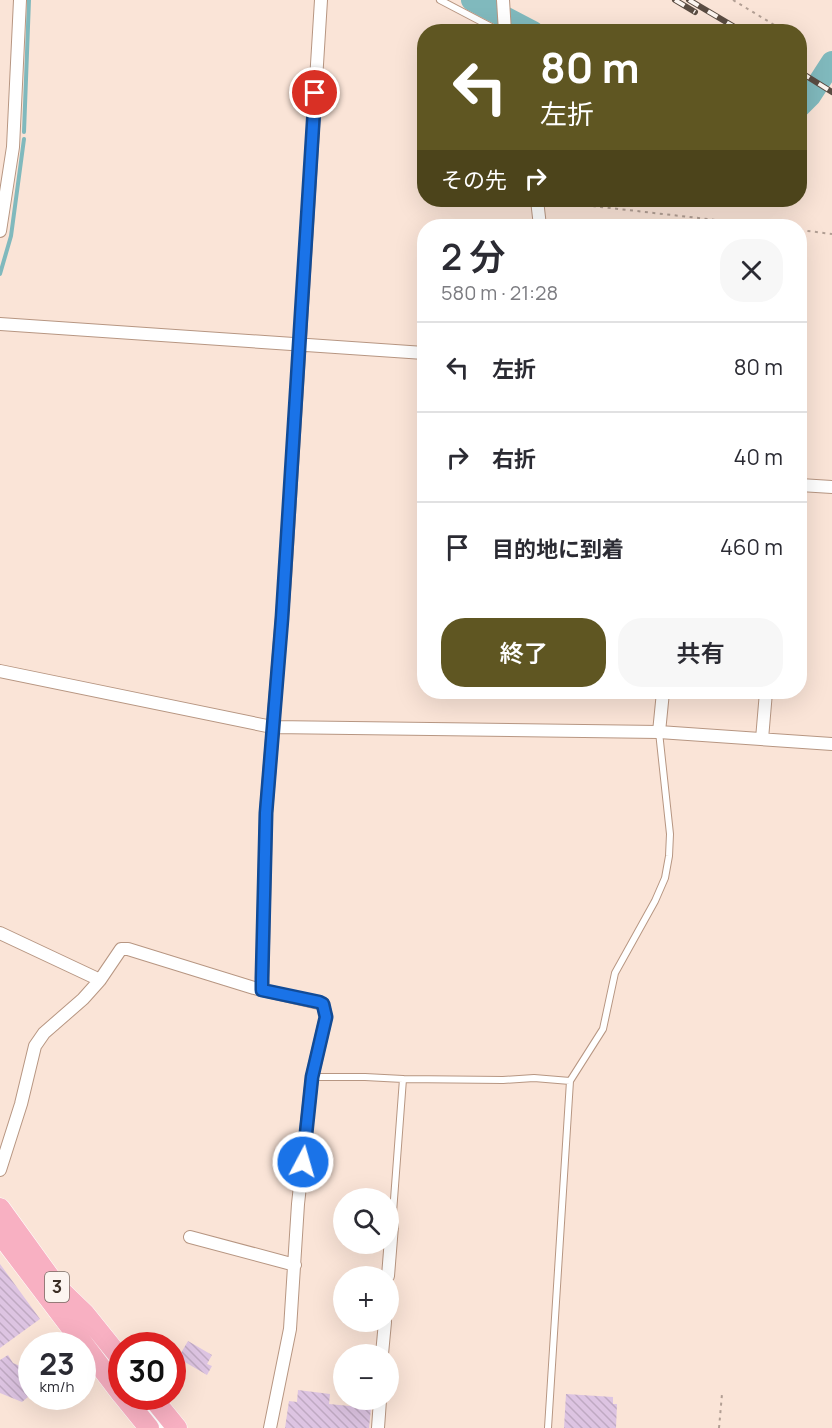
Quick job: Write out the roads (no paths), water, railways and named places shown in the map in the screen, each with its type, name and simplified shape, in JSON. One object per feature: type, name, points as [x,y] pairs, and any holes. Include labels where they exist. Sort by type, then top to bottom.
[{"type":"main road","name":"3","points":[[0,1208],[57,1287],[85,1314],[108,1343]]},
{"type":"main road","name":"3","points":[[0,1234],[108,1377]]},
{"type":"main road","name":"3","points":[[134,1410],[149,1428]]},
{"type":"main road","points":[[162,1410],[177,1428]]},
{"type":"street","points":[[0,231],[13,147],[20,0]]},
{"type":"street","points":[[262,990],[266,813],[283,602],[321,0]]},
{"type":"street","points":[[503,0],[504,24]]},
{"type":"street","points":[[0,324],[417,353]]},
{"type":"street","points":[[807,485],[832,487]]},
{"type":"street","points":[[0,671],[273,728],[659,732],[832,744]]},
{"type":"street","points":[[659,732],[662,699]]},
{"type":"street","points":[[762,739],[765,699]]},
{"type":"street","points":[[0,933],[100,980]]},
{"type":"street","points":[[0,1170],[21,1104],[35,1046],[44,1033],[83,999],[100,980],[121,949],[128,949],[262,990],[323,1004],[326,1017],[312,1077],[298,1204],[290,1329],[270,1428]]},
{"type":"street","points":[[190,1237],[295,1265]]},
{"type":"street","points":[[57,1287],[68,1307],[108,1357]]},
{"type":"street","points":[[150,1410],[163,1428]]},
{"type":"street","points":[[378,1428],[379,1410]]},
{"type":"lane","points":[[441,0],[490,24]]},
{"type":"lane","points":[[548,1428],[570,1081],[603,1029],[615,973],[655,901],[665,878],[670,834],[659,732]]},
{"type":"lane","points":[[312,1077],[503,1080],[534,1078],[570,1081]]},
{"type":"lane","points":[[395,1188],[403,1079]]},
{"type":"waterway","points":[[24,132],[29,0]]},
{"type":"waterway","points":[[472,0],[518,24]]},
{"type":"waterway","points":[[807,99],[832,62]]},
{"type":"waterway","points":[[0,274],[11,236],[24,139]]},
{"type":"railway","points":[[675,0],[695,12]]},
{"type":"railway","points":[[689,0],[730,24]]},
{"type":"railway","points":[[807,76],[832,92]]}]
